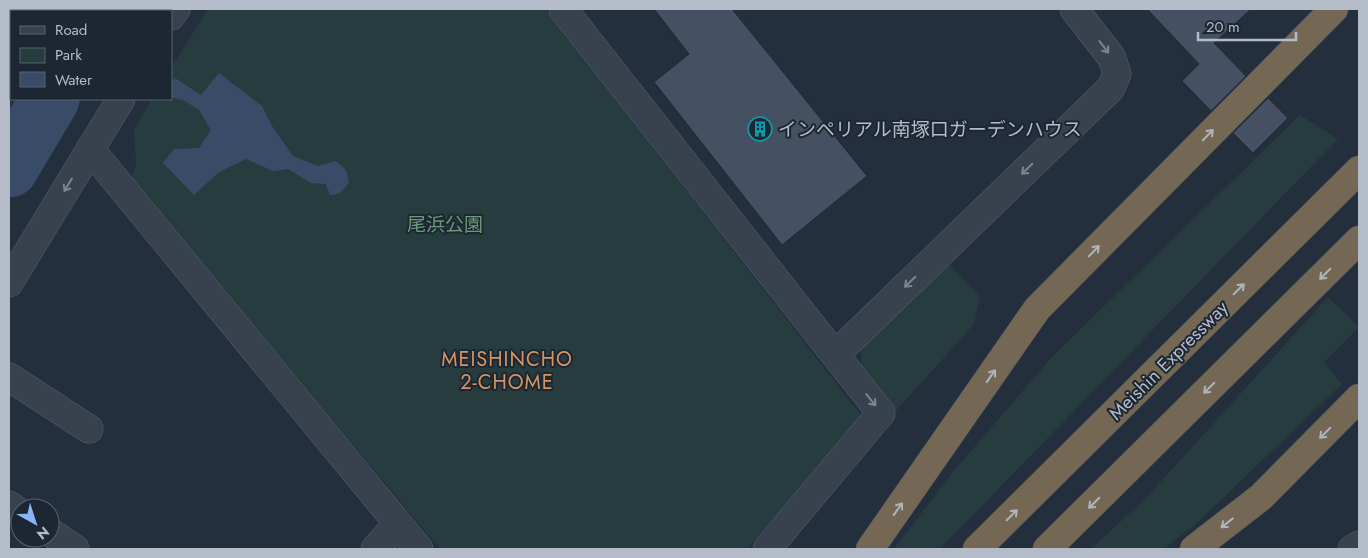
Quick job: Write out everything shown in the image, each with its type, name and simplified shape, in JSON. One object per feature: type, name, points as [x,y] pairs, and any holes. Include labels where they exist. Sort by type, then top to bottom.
[{"type":"highway","points":[[870,549],[1037,309],[1334,9]]},
{"type":"highway","name":"Meishin Expressway","points":[[977,549],[1359,170]]},
{"type":"highway","points":[[1047,549],[1359,240]]},
{"type":"highway","points":[[1194,549],[1261,498],[1359,398]]},
{"type":"street","points":[[563,9],[881,413],[767,549]]},
{"type":"street","points":[[835,355],[1111,88],[1117,74],[1112,58],[1074,9]]},
{"type":"street","points":[[9,283],[120,100]]},
{"type":"street","points":[[90,149],[419,549]]},
{"type":"street","points":[[9,377],[89,429]]},
{"type":"street","points":[[375,549],[397,524]]},
{"type":"street","points":[[60,539],[76,549]]},
{"type":"street","points":[[1352,549],[1359,544]]},
{"type":"green space","name":"尾浜公園","points":[[208,9],[546,9],[863,418],[747,549],[440,549],[131,178],[136,164],[134,129],[151,100],[172,100],[172,66]]},
{"type":"green space","points":[[1300,115],[1338,139],[940,549],[894,549],[952,473],[1053,356]]},
{"type":"green space","points":[[948,263],[980,297],[974,324],[894,413],[861,366],[861,348]]},
{"type":"green space","points":[[1328,297],[1359,327],[1324,362],[1342,384],[1199,521],[1164,549],[1091,549],[1147,497]]},
{"type":"water","points":[[219,73],[262,106],[272,126],[293,156],[318,166],[336,161],[346,170],[349,182],[339,193],[330,195],[326,184],[311,183],[288,169],[273,171],[246,159],[219,172],[194,195],[163,163],[174,149],[199,148],[211,130],[199,110],[185,101],[172,97],[172,82],[175,78],[201,95]]},
{"type":"building","name":"インペリアル南塚口ガーデンハウス","points":[[654,9],[732,9],[867,176],[782,245],[654,82],[689,54]]},
{"type":"building","points":[[1147,9],[1251,9],[1214,43],[1246,76],[1211,111],[1182,81],[1199,64]]},
{"type":"building","points":[[1268,98],[1288,118],[1253,153],[1233,133]]},
{"type":"waterway","points":[[9,168],[49,100]]},
{"type":"place","name":"インペリアル南塚口ガーデンハウス","points":[[760,129]]},
{"type":"district","name":"MEISHINCHO 2-CHOME","points":[[507,370]]}]
